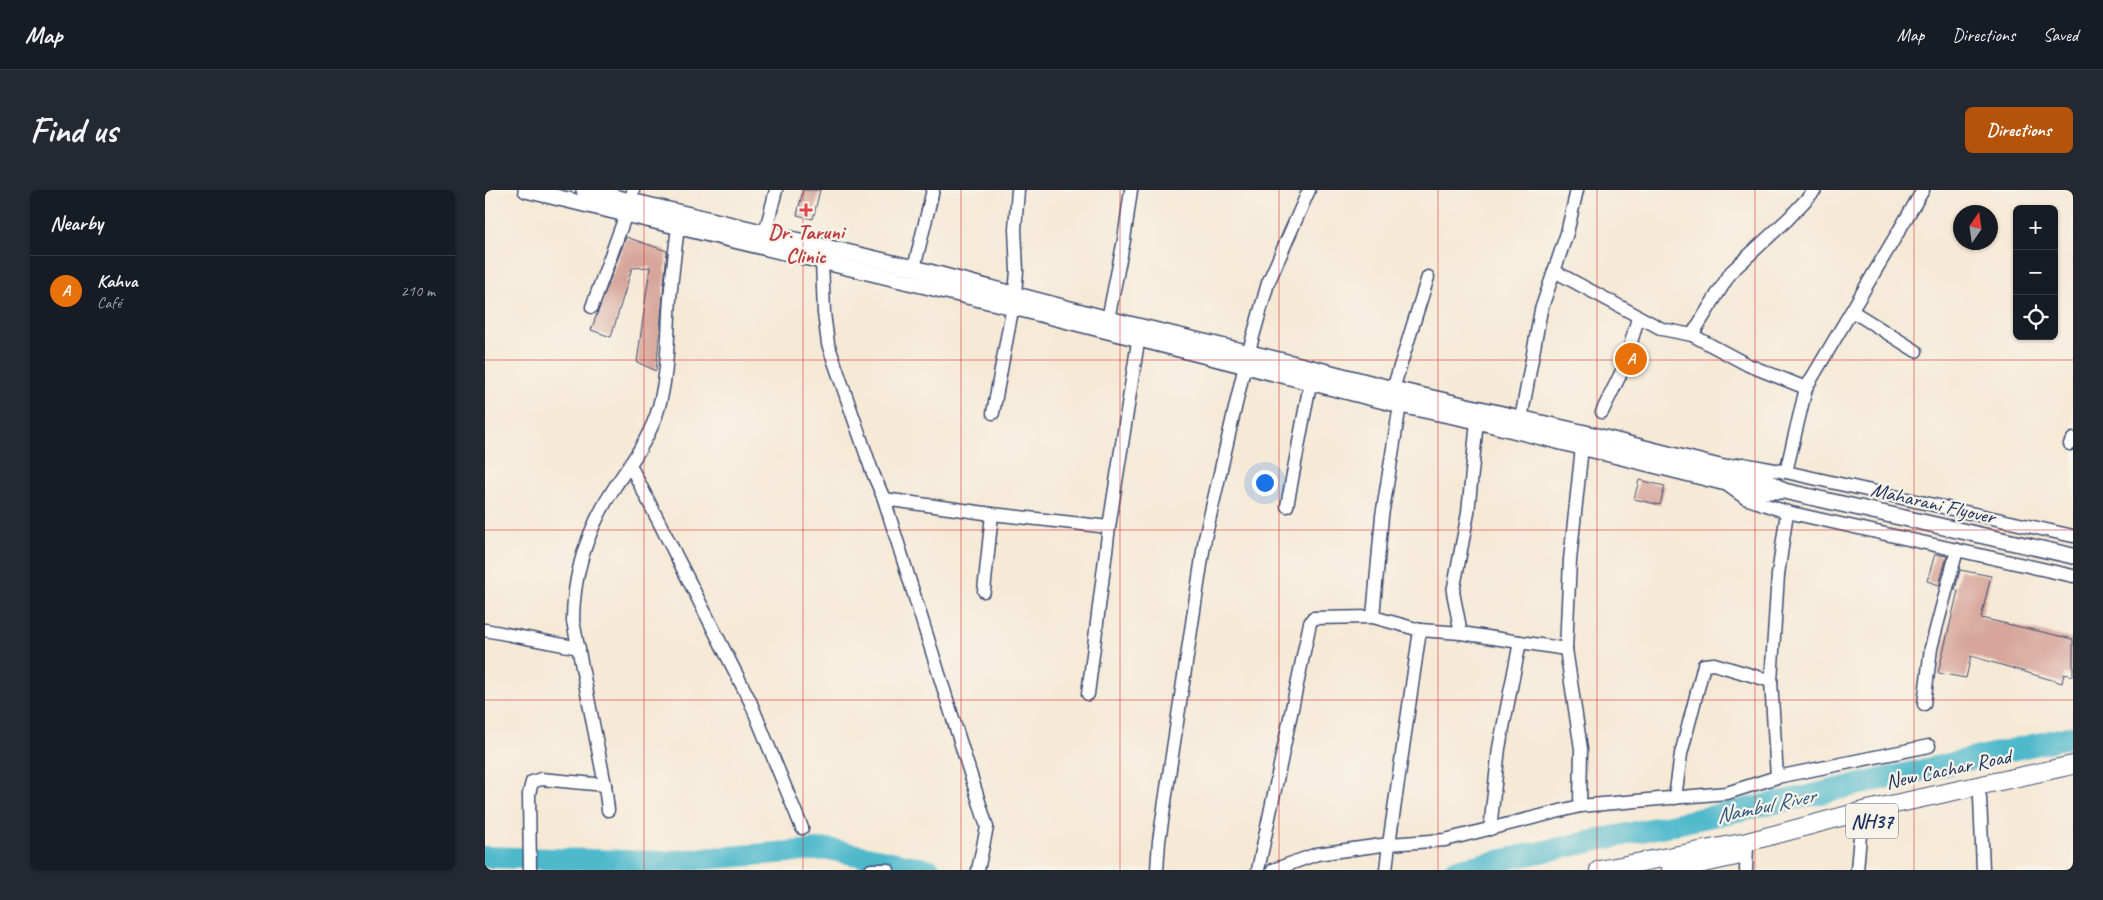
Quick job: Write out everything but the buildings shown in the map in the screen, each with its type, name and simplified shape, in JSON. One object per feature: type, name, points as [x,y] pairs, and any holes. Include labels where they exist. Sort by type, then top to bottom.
[{"type":"highway","name":"New Cachar Road","points":[[1599,870],[1746,855],[1863,811],[2073,765]]},
{"type":"highway","name":"New Cachar Road","points":[[1671,870],[1746,855],[1861,824],[2073,777]]},
{"type":"main road","points":[[526,190],[630,202],[678,227],[763,239],[914,268],[1014,301],[1140,333],[1311,375],[1393,389],[1582,447],[1722,474]]},
{"type":"main road","points":[[584,190],[763,239],[822,261],[1108,319],[1140,333]]},
{"type":"main road","points":[[1311,375],[1400,404],[1521,419],[1585,432],[1722,474]]},
{"type":"main road","name":"Maharani Flyover","points":[[1722,474],[1745,480],[1763,478],[1784,491],[2073,556]]},
{"type":"street","points":[[763,239],[776,190]]},
{"type":"street","points":[[914,268],[933,190]]},
{"type":"street","points":[[993,413],[1014,301],[1017,271],[1015,228],[1018,190]]},
{"type":"street","points":[[1108,319],[1124,240],[1131,190]]},
{"type":"street","points":[[1157,870],[1159,842],[1205,538],[1246,359],[1268,283],[1309,190]]},
{"type":"street","points":[[1521,419],[1541,310],[1567,233],[1577,190]]},
{"type":"street","points":[[1692,335],[1731,272],[1788,219],[1815,190]]},
{"type":"street","points":[[1785,472],[1806,388],[1923,190]]},
{"type":"street","points":[[592,307],[630,202]]},
{"type":"street","points":[[608,810],[605,785],[589,712],[573,621],[573,602],[587,539],[655,418],[665,383],[670,298],[678,227]]},
{"type":"street","points":[[822,261],[824,313],[828,344],[865,454],[884,500],[987,827],[978,870]]},
{"type":"street","points":[[1555,271],[1638,318],[1662,329],[1692,335],[1748,365],[1806,388]]},
{"type":"street","points":[[1393,389],[1428,277]]},
{"type":"street","points":[[1851,311],[1916,351]]},
{"type":"street","points":[[1602,412],[1624,367],[1638,318]]},
{"type":"street","points":[[1088,694],[1109,527],[1140,333]]},
{"type":"street","points":[[1287,506],[1311,375]]},
{"type":"street","points":[[1373,617],[1381,516],[1400,404]]},
{"type":"street","points":[[1461,633],[1453,592],[1469,513],[1478,415]]},
{"type":"street","points":[[1581,806],[1581,749],[1566,649],[1570,560],[1582,447]]},
{"type":"street","points":[[2073,536],[1743,464],[1722,474],[1745,498],[1787,512],[2073,576]]},
{"type":"street","points":[[630,465],[750,701],[802,828]]},
{"type":"street","points":[[884,500],[1109,527]]},
{"type":"street","points":[[1777,777],[1771,681],[1778,575],[1787,512]]},
{"type":"street","points":[[984,591],[992,514]]},
{"type":"street","points":[[1924,704],[1931,648],[1957,550]]},
{"type":"street","points":[[1259,870],[1310,623],[1313,618],[1373,617],[1420,630],[1461,633],[1566,649]]},
{"type":"street","points":[[485,630],[579,648]]},
{"type":"street","points":[[1386,870],[1420,630]]},
{"type":"street","points":[[1490,829],[1499,748],[1520,642]]},
{"type":"street","points":[[1675,798],[1681,754],[1704,665],[1714,664],[1771,681]]},
{"type":"street","points":[[1273,870],[1317,854],[1389,844],[1445,840],[1581,806],[1727,793],[1777,777],[1929,746]]},
{"type":"street","points":[[530,870],[529,794],[532,782],[541,779],[605,785]]},
{"type":"street","points":[[1980,797],[1983,870]]},
{"type":"street","points":[[1857,870],[1861,824]]},
{"type":"street","points":[[871,870],[888,870]]},
{"type":"waterway","name":"Nambul River","points":[[1455,870],[1794,799],[2073,736]]},
{"type":"waterway","name":"Nambul River","points":[[485,857],[662,862],[828,849],[930,870]]},
{"type":"place","name":"Dr. Taruni Clinic","points":[[806,210]]},
{"type":"place","name":"Kahva","points":[[1631,359]]}]
